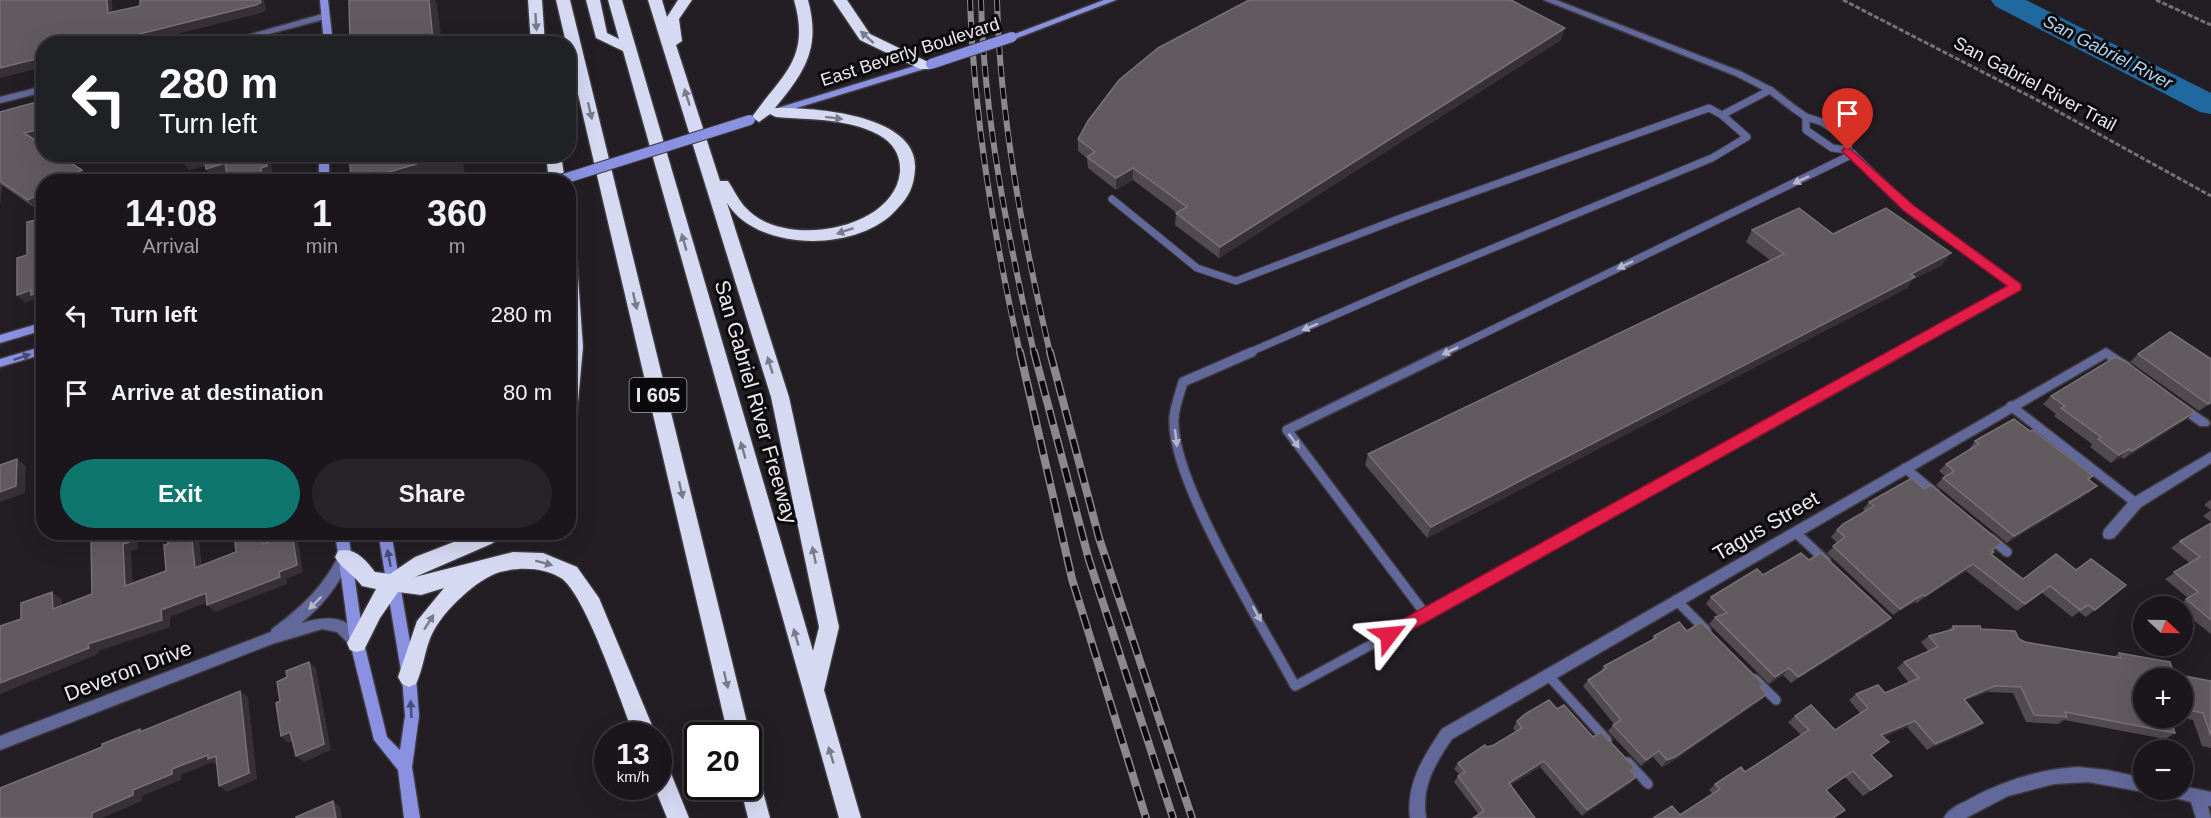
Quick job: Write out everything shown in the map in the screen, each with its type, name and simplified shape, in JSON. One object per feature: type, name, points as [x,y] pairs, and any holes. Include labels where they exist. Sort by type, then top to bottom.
[{"type":"highway","points":[[535,0],[537,36]]},
{"type":"highway","name":"I 605","points":[[563,0],[584,46],[736,722]]},
{"type":"highway","points":[[582,0],[584,46]]},
{"type":"highway","points":[[593,0],[601,34],[629,49]]},
{"type":"highway","name":"San Gabriel River Freeway","points":[[615,0],[848,816]]},
{"type":"highway","points":[[655,0],[707,158],[780,397],[830,627],[812,693]]},
{"type":"highway","points":[[680,76],[672,19],[685,0]]},
{"type":"highway","points":[[754,119],[804,58],[807,44],[806,12],[801,0]]},
{"type":"highway","points":[[840,0],[864,37],[928,65]]},
{"type":"highway","points":[[707,158],[720,175],[728,200],[755,225],[775,233],[803,237],[836,234],[860,226],[894,203],[905,187],[909,168],[905,151],[893,137],[860,122],[776,112]]},
{"type":"highway","points":[[357,643],[367,618],[394,584],[413,568],[483,540]]},
{"type":"highway","points":[[345,557],[359,566],[369,580],[421,586],[513,560],[543,561],[570,573],[589,598],[640,722]]},
{"type":"highway","points":[[409,677],[424,627],[455,590],[486,566]]},
{"type":"highway","points":[[671,800],[678,818]]},
{"type":"highway","points":[[755,800],[759,818]]},
{"type":"main road","points":[[324,0],[328,36]]},
{"type":"main road","name":"East Beverly Boulevard","points":[[576,176],[928,65],[1113,0]]},
{"type":"main road","points":[[0,339],[36,328]]},
{"type":"main road","points":[[0,363],[36,352]]},
{"type":"main road","points":[[342,540],[357,643],[381,740],[405,767]]},
{"type":"main road","points":[[386,540],[409,677],[412,716],[405,767],[412,818]]},
{"type":"street","points":[[1548,0],[1739,74],[1770,90],[1796,110]]},
{"type":"street","points":[[250,36],[326,16]]},
{"type":"street","points":[[0,100],[36,91]]},
{"type":"street","name":"Tagus Street","points":[[1418,818],[1415,803],[1419,783],[1430,758],[1447,734],[2106,352],[2132,372]]},
{"type":"street","points":[[2168,397],[2204,423]]},
{"type":"street","points":[[2109,534],[2136,502],[2211,457]]},
{"type":"street","name":"Deveron Drive","points":[[271,638],[310,608],[334,583],[345,557]]},
{"type":"street","name":"Deveron Drive","points":[[0,743],[271,638],[322,623],[341,626],[357,643]]},
{"type":"street","points":[[1952,818],[2009,788],[2069,775],[2112,778],[2133,783]]},
{"type":"street","points":[[2204,797],[2204,818]]},
{"type":"lane","points":[[1722,115],[1770,90]]},
{"type":"lane","points":[[1112,199],[1197,268],[1236,281],[1401,218],[1708,108],[1722,115],[1747,137],[1712,158],[1413,281],[1364,305],[1183,382],[1174,418],[1177,445],[1197,506],[1295,686],[2017,287],[1908,208],[1851,152],[1832,148],[1806,130],[1806,117]]},
{"type":"lane","points":[[1796,110],[1806,117],[1822,122],[1849,140],[1851,152]]},
{"type":"lane","points":[[1426,615],[1287,430],[1851,152]]},
{"type":"lane","points":[[2011,406],[2136,502]]},
{"type":"lane","points":[[1905,468],[1947,503]]},
{"type":"lane","points":[[1981,531],[2007,552]]},
{"type":"lane","points":[[1795,532],[1837,571]]},
{"type":"lane","points":[[1676,600],[1718,642]]},
{"type":"lane","points":[[1547,674],[1648,784]]},
{"type":"lane","points":[[1751,675],[1776,700]]},
{"type":"path","name":"San Gabriel River Trail","points":[[1844,0],[2039,100],[2211,196]]},
{"type":"path","points":[[2156,0],[2211,25]]},
{"type":"building","points":[[0,0],[107,0],[108,13],[140,6],[140,0],[260,0],[261,2],[131,36],[36,36],[36,59],[0,68]]},
{"type":"building","points":[[349,0],[429,0],[433,36],[350,36]]},
{"type":"building","points":[[1249,0],[1511,0],[1565,28],[1220,247],[1176,213],[1187,207],[1133,168],[1116,178],[1087,157],[1095,152],[1078,139],[1088,121],[1119,80],[1158,48]]},
{"type":"building","points":[[36,102],[36,130],[24,133],[36,141],[36,162],[70,162],[82,170],[75,174],[36,174],[36,196],[28,200],[0,181],[0,112]]},
{"type":"building","points":[[205,162],[266,162],[267,166],[261,168],[261,174],[227,174],[225,163],[206,169]]},
{"type":"building","points":[[350,162],[423,162],[382,174],[371,174],[371,172],[351,174]]},
{"type":"building","points":[[1799,208],[1833,234],[1886,208],[1951,253],[1911,274],[1915,277],[1431,527],[1368,454],[1784,254],[1752,230]]},
{"type":"building","points":[[36,220],[36,293],[31,295],[31,290],[17,295],[17,258],[27,255],[27,222]]},
{"type":"building","points":[[2170,332],[2211,359],[2211,402],[2208,404],[2138,354]]},
{"type":"building","points":[[2115,357],[2125,361],[2195,412],[2132,451],[2129,449],[2119,455],[2098,439],[2101,437],[2061,408],[2065,406],[2051,396]]},
{"type":"building","points":[[2014,419],[2030,431],[2033,430],[2093,476],[2088,479],[2097,486],[2014,536],[1943,478],[1954,471],[1946,464],[1979,444],[1975,441]]},
{"type":"building","points":[[17,459],[16,486],[0,492],[0,465]]},
{"type":"building","points":[[1912,478],[1924,489],[1931,485],[2002,543],[1992,550],[1994,552],[1991,554],[2023,579],[2056,554],[2076,570],[2091,559],[2126,585],[2095,610],[2088,605],[2080,610],[2050,586],[2025,604],[1973,564],[1925,596],[1922,595],[1900,609],[1833,546],[1845,537],[1837,530],[1843,524],[1874,506],[1869,502]]},
{"type":"building","points":[[2211,523],[2211,620],[2193,605],[2193,596],[2191,596],[2198,592],[2174,572],[2200,557],[2180,541]]},
{"type":"building","points":[[91,540],[129,540],[123,544],[125,586],[166,571],[164,545],[168,544],[168,540],[192,540],[195,568],[236,552],[235,540],[262,540],[263,544],[275,540],[293,540],[297,565],[279,572],[280,577],[207,605],[206,593],[161,610],[162,620],[88,644],[89,648],[0,683],[0,626],[21,619],[21,603],[52,592],[53,609],[92,594]]},
{"type":"building","points":[[1801,553],[1809,560],[1821,553],[1891,618],[1798,677],[1789,668],[1775,677],[1715,617],[1727,613],[1711,597],[1757,569],[1763,575]]},
{"type":"building","points":[[1679,622],[1687,631],[1701,622],[1764,685],[1760,687],[1767,694],[1675,757],[1667,760],[1659,751],[1646,760],[1613,725],[1621,720],[1588,680],[1607,668],[1604,666],[1656,638],[1654,636]]},
{"type":"building","points":[[1953,626],[1980,626],[1981,629],[2015,631],[2019,639],[2025,642],[2121,658],[2119,653],[2170,662],[2172,668],[2133,668],[2133,725],[2065,712],[2067,717],[2034,715],[2021,687],[1995,686],[1964,699],[1983,723],[1935,744],[1915,721],[1881,735],[1889,742],[1871,755],[1892,776],[1871,790],[1853,771],[1826,790],[1845,810],[1833,818],[1653,818],[1672,806],[1680,815],[1720,789],[1715,784],[1741,767],[1745,772],[1809,730],[1795,716],[1811,705],[1835,730],[1868,708],[1856,694],[1878,685],[1885,693],[1919,678],[1904,662],[1938,647],[1929,636],[1954,629]]},
{"type":"building","points":[[309,662],[324,744],[296,756],[290,732],[281,736],[276,703],[280,701],[277,682],[287,677],[286,671]]},
{"type":"building","points":[[2193,678],[2211,681],[2211,736],[2203,713],[2193,711]]},
{"type":"building","points":[[240,691],[249,773],[219,786],[216,756],[208,759],[208,755],[172,769],[172,774],[133,790],[133,795],[92,813],[92,818],[0,818],[0,788],[102,747],[102,744],[140,729],[140,732]]},
{"type":"building","points":[[1549,700],[1557,709],[1564,705],[1593,737],[1601,732],[1635,768],[1631,771],[1636,777],[1587,810],[1544,761],[1509,783],[1535,818],[1473,818],[1484,811],[1458,776],[1465,772],[1458,763],[1485,745],[1487,747],[1494,745],[1522,728],[1517,721]]},
{"type":"building","points":[[2149,728],[2173,728],[2175,733]]},
{"type":"building","points":[[333,801],[336,818],[296,818],[296,817]]},
{"type":"waterway","name":"San Gabriel River","points":[[2005,0],[2211,105]]},
{"type":"railway","points":[[970,0],[976,89],[987,178],[1020,353]]},
{"type":"railway","points":[[981,0],[992,134],[1015,265],[1034,353]]},
{"type":"railway","points":[[997,0],[1003,89],[1014,178],[1050,353]]},
{"type":"railway","points":[[1020,352],[1072,579],[1146,818]]},
{"type":"railway","points":[[1034,352],[1089,560],[1173,818]]},
{"type":"railway","points":[[1050,352],[1099,538],[1192,818]]},
{"type":"route","points":[[1389,635],[2017,287],[1908,208],[1848,150]]}]
